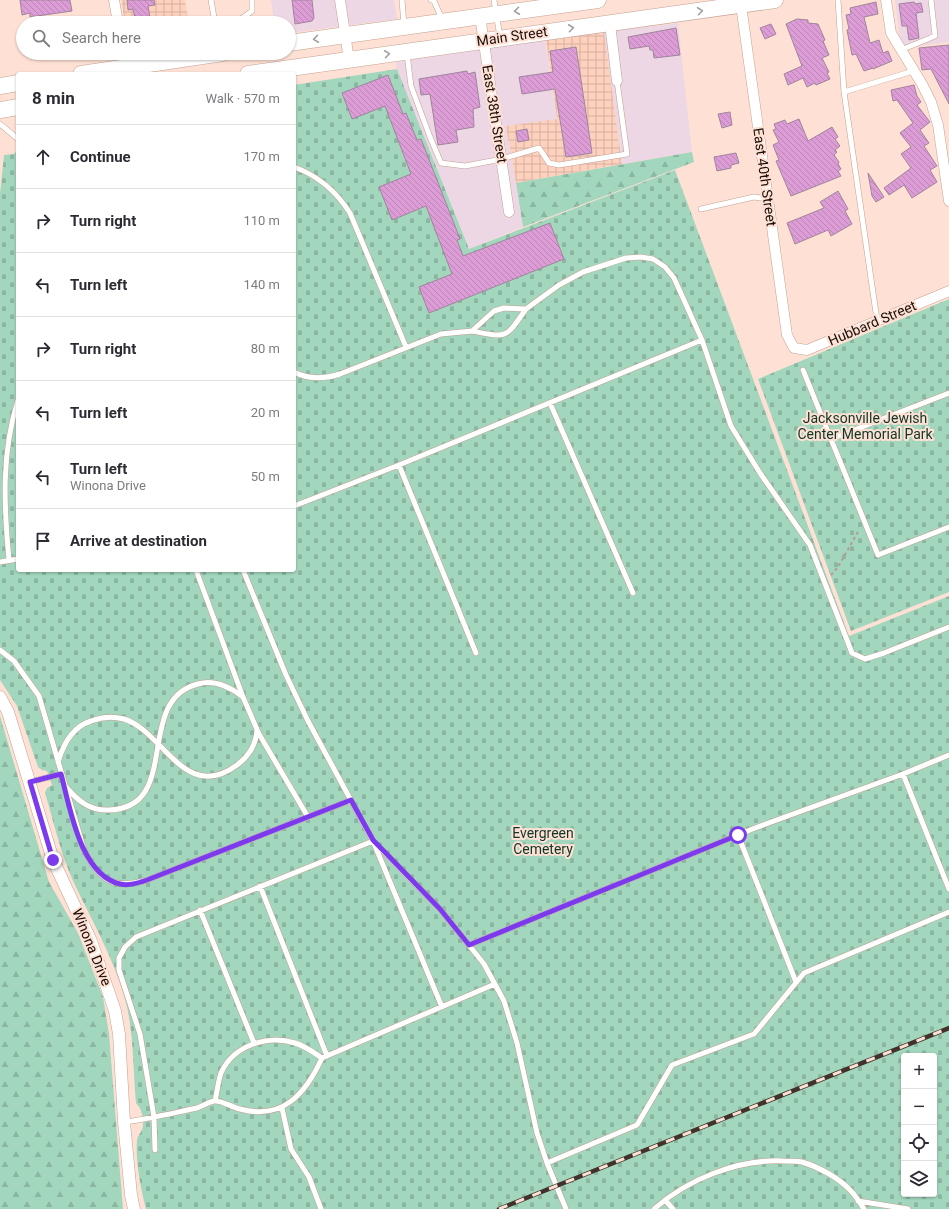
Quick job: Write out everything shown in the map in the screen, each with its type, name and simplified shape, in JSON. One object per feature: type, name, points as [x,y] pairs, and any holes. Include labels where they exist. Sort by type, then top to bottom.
[{"type":"main road","name":"Main Street","points":[[296,42],[480,16],[495,7],[598,0]]},
{"type":"main road","name":"Main Street","points":[[262,72],[500,37],[610,24],[775,0]]},
{"type":"main road","points":[[87,72],[125,60]]},
{"type":"main road","points":[[0,86],[16,84]]},
{"type":"main road","points":[[0,110],[16,107]]},
{"type":"street","points":[[114,0],[117,16]]},
{"type":"street","points":[[340,0],[348,60]]},
{"type":"street","points":[[886,0],[891,33],[900,51],[931,102],[938,126],[949,201]]},
{"type":"street","name":"East 40th Street","points":[[741,5],[788,335],[794,348]]},
{"type":"street","name":"East 38th Street","points":[[480,16],[509,212]]},
{"type":"street","points":[[610,24],[617,81]]},
{"type":"street","name":"Hubbard Street","points":[[794,348],[807,350],[949,291]]},
{"type":"street","name":"Winona Drive","points":[[0,697],[8,712],[53,860],[91,941],[115,1011],[119,1034],[124,1122],[131,1195],[134,1209]]},
{"type":"lane","points":[[211,0],[214,16]]},
{"type":"lane","points":[[245,16],[252,11],[252,0]]},
{"type":"lane","points":[[402,0],[405,27]]},
{"type":"lane","points":[[431,0],[434,1],[443,21]]},
{"type":"lane","points":[[838,0],[844,92],[877,320]]},
{"type":"lane","points":[[900,51],[935,36],[931,0]]},
{"type":"lane","points":[[495,7],[500,37]]},
{"type":"lane","points":[[406,51],[411,86],[441,163],[465,166],[502,159],[539,148],[549,164],[559,165],[627,154],[617,81]]},
{"type":"lane","points":[[844,92],[913,71]]},
{"type":"lane","points":[[0,124],[16,137]]},
{"type":"lane","points":[[296,168],[307,172],[326,184],[340,197],[350,213],[406,347]]},
{"type":"lane","points":[[701,209],[754,197],[768,199]]},
{"type":"lane","points":[[296,373],[314,378],[326,378],[441,334],[472,331],[498,336],[509,332],[526,309],[559,285],[583,272],[626,258],[641,257],[653,259],[665,267],[674,278],[702,340],[731,426],[760,473],[810,545],[852,653],[865,659],[949,627]]},
{"type":"lane","points":[[472,331],[494,312],[504,308],[526,309]]},
{"type":"lane","points":[[296,505],[399,465],[702,340]]},
{"type":"lane","points":[[803,370],[878,555],[949,527]]},
{"type":"lane","points":[[831,439],[949,393]]},
{"type":"lane","points":[[550,403],[633,593]]},
{"type":"lane","points":[[10,560],[4,504],[6,465],[16,411]]},
{"type":"lane","points":[[399,465],[476,653]]},
{"type":"lane","points":[[0,562],[16,559]]},
{"type":"lane","points":[[197,572],[243,697],[257,728],[308,817]]},
{"type":"lane","points":[[244,572],[286,675],[308,721],[373,840],[442,1006]]},
{"type":"lane","points":[[0,650],[14,661],[38,696],[84,850],[93,867],[106,879],[120,884],[131,885],[147,880],[351,800]]},
{"type":"lane","points":[[64,784],[80,802],[91,808],[115,810],[126,806],[142,796],[149,786],[154,774],[159,734],[166,710],[176,694],[186,688],[202,682],[232,688],[243,697]]},
{"type":"lane","points":[[58,763],[62,748],[69,737],[77,729],[88,722],[100,718],[124,719],[134,724],[176,763],[199,775],[210,776],[222,773],[242,761],[255,743],[257,728]]},
{"type":"lane","points":[[469,945],[738,835],[949,755]]},
{"type":"lane","points":[[30,782],[61,774]]},
{"type":"lane","points":[[902,774],[949,889]]},
{"type":"lane","points":[[738,835],[796,982]]},
{"type":"lane","points":[[155,1150],[154,1117],[140,1034],[119,970],[119,958],[126,947],[136,937],[373,840]]},
{"type":"lane","points":[[373,840],[440,909],[484,964],[511,1020],[537,1133],[547,1163],[566,1209]]},
{"type":"lane","points":[[260,886],[324,1057]]},
{"type":"lane","points":[[200,910],[254,1043]]},
{"type":"lane","points":[[547,1163],[638,1125],[672,1065],[754,1034],[804,973],[949,912]]},
{"type":"lane","points":[[124,1122],[200,1107],[215,1101],[251,1112],[263,1112],[282,1108],[301,1093],[310,1082],[324,1057],[494,984]]},
{"type":"lane","points":[[215,1101],[222,1073],[229,1061],[239,1051],[254,1043],[276,1039],[295,1042],[324,1057]]},
{"type":"lane","points":[[282,1108],[291,1149],[308,1177],[321,1209]]},
{"type":"lane","points":[[654,1209],[665,1200],[693,1183],[724,1169],[765,1160],[801,1162],[826,1172],[852,1192],[864,1209]]},
{"type":"lane","points":[[665,1200],[673,1209]]},
{"type":"lane","points":[[858,1201],[908,1209]]},
{"type":"path","points":[[824,581],[838,567],[864,520]]},
{"type":"shaded area","points":[[121,0],[185,0],[188,16],[124,16]]},
{"type":"shaded area","points":[[271,0],[394,0],[397,19],[296,32],[296,16],[273,16]]},
{"type":"shaded area","points":[[895,0],[949,0],[949,42],[901,48]]},
{"type":"shaded area","points":[[678,23],[692,152],[622,164],[604,32]]},
{"type":"shaded area","points":[[604,32],[622,164],[516,183],[506,126],[557,119],[546,40]]},
{"type":"shaded area","points":[[545,40],[557,120],[506,126],[523,227],[469,249],[397,69],[396,62]]},
{"type":"green space","name":"Evergreen Cemetery","points":[[397,69],[469,249],[675,170],[849,636],[949,596],[949,1209],[146,1209],[140,1184],[137,1157],[137,1140],[143,1128],[143,1120],[141,1111],[136,1103],[132,1040],[126,1003],[110,957],[65,861],[45,793],[47,788],[52,785],[47,771],[38,767],[17,706],[0,680],[0,194],[4,155],[14,154],[16,152],[16,572],[296,572],[296,85]]},
{"type":"green space","points":[[692,152],[694,162],[523,227],[516,183]]},
{"type":"green space","name":"Jacksonville Jewish Center Memorial Park","points":[[949,299],[949,592],[851,631],[758,379]]},
{"type":"green space","points":[[0,716],[49,882],[78,933],[103,997],[109,1034],[123,1209],[0,1209]]},
{"type":"building","points":[[20,0],[70,0],[72,11],[37,16],[30,16],[30,13],[22,15]]},
{"type":"building","points":[[127,0],[154,0],[155,5],[148,6],[150,16],[134,16],[133,9],[128,10]]},
{"type":"building","points":[[292,0],[312,0],[314,18],[312,21],[296,24],[296,16],[294,16]]},
{"type":"building","points":[[876,2],[878,14],[864,17],[870,43],[879,40],[883,53],[888,51],[892,61],[864,71],[856,54],[852,55],[847,30],[849,29],[846,15],[851,14],[850,8]]},
{"type":"building","points":[[914,2],[915,4],[921,3],[923,12],[916,13],[919,38],[909,40],[907,26],[902,26],[899,4]]},
{"type":"building","points":[[797,19],[808,20],[808,23],[818,24],[825,40],[823,41],[829,55],[822,58],[829,72],[827,73],[830,79],[807,87],[803,78],[788,85],[784,74],[802,66],[786,24]]},
{"type":"building","points":[[771,24],[776,34],[765,39],[760,28]]},
{"type":"building","points":[[676,28],[680,55],[654,58],[653,50],[650,50],[649,46],[630,49],[628,37]]},
{"type":"building","points":[[949,45],[949,104],[931,69],[922,70],[919,48]]},
{"type":"building","points":[[576,47],[592,153],[566,157],[555,89],[522,94],[519,77],[553,72],[550,51]]},
{"type":"building","points":[[467,71],[468,74],[475,72],[480,107],[473,109],[474,127],[456,130],[458,142],[438,145],[430,94],[421,95],[419,79]]},
{"type":"building","points":[[388,75],[403,114],[406,113],[417,140],[421,139],[460,239],[457,240],[463,256],[550,223],[564,259],[429,313],[419,287],[452,274],[426,206],[392,220],[379,187],[411,174],[385,106],[352,119],[342,93]]},
{"type":"building","points":[[914,85],[917,96],[921,102],[917,105],[930,122],[920,130],[929,143],[924,146],[937,166],[930,170],[937,182],[912,198],[904,185],[889,195],[884,188],[911,168],[901,154],[911,147],[900,133],[913,123],[897,100],[893,101],[891,90]]},
{"type":"building","points":[[730,112],[732,125],[722,128],[718,114]]},
{"type":"building","points":[[799,119],[808,141],[832,127],[838,137],[835,139],[840,146],[835,150],[837,152],[834,155],[839,162],[838,164],[841,169],[838,171],[841,176],[791,196],[776,161],[779,160],[773,145],[779,142],[773,130],[776,129],[774,124],[785,120],[787,124]]},
{"type":"building","points":[[527,129],[529,140],[518,142],[516,131]]},
{"type":"building","points":[[736,153],[739,163],[731,165],[731,168],[717,171],[714,157]]},
{"type":"building","points":[[868,173],[884,197],[876,202],[872,196]]},
{"type":"building","points":[[838,191],[848,209],[845,211],[852,224],[831,236],[828,230],[795,244],[787,223],[824,208],[820,202]]},
{"type":"railway","points":[[499,1209],[949,1028]]},
{"type":"route","points":[[53,860],[30,782],[61,774],[72,816],[84,850],[93,867],[106,879],[120,884],[131,885],[351,800],[373,840],[440,909],[469,945],[738,835]]}]
